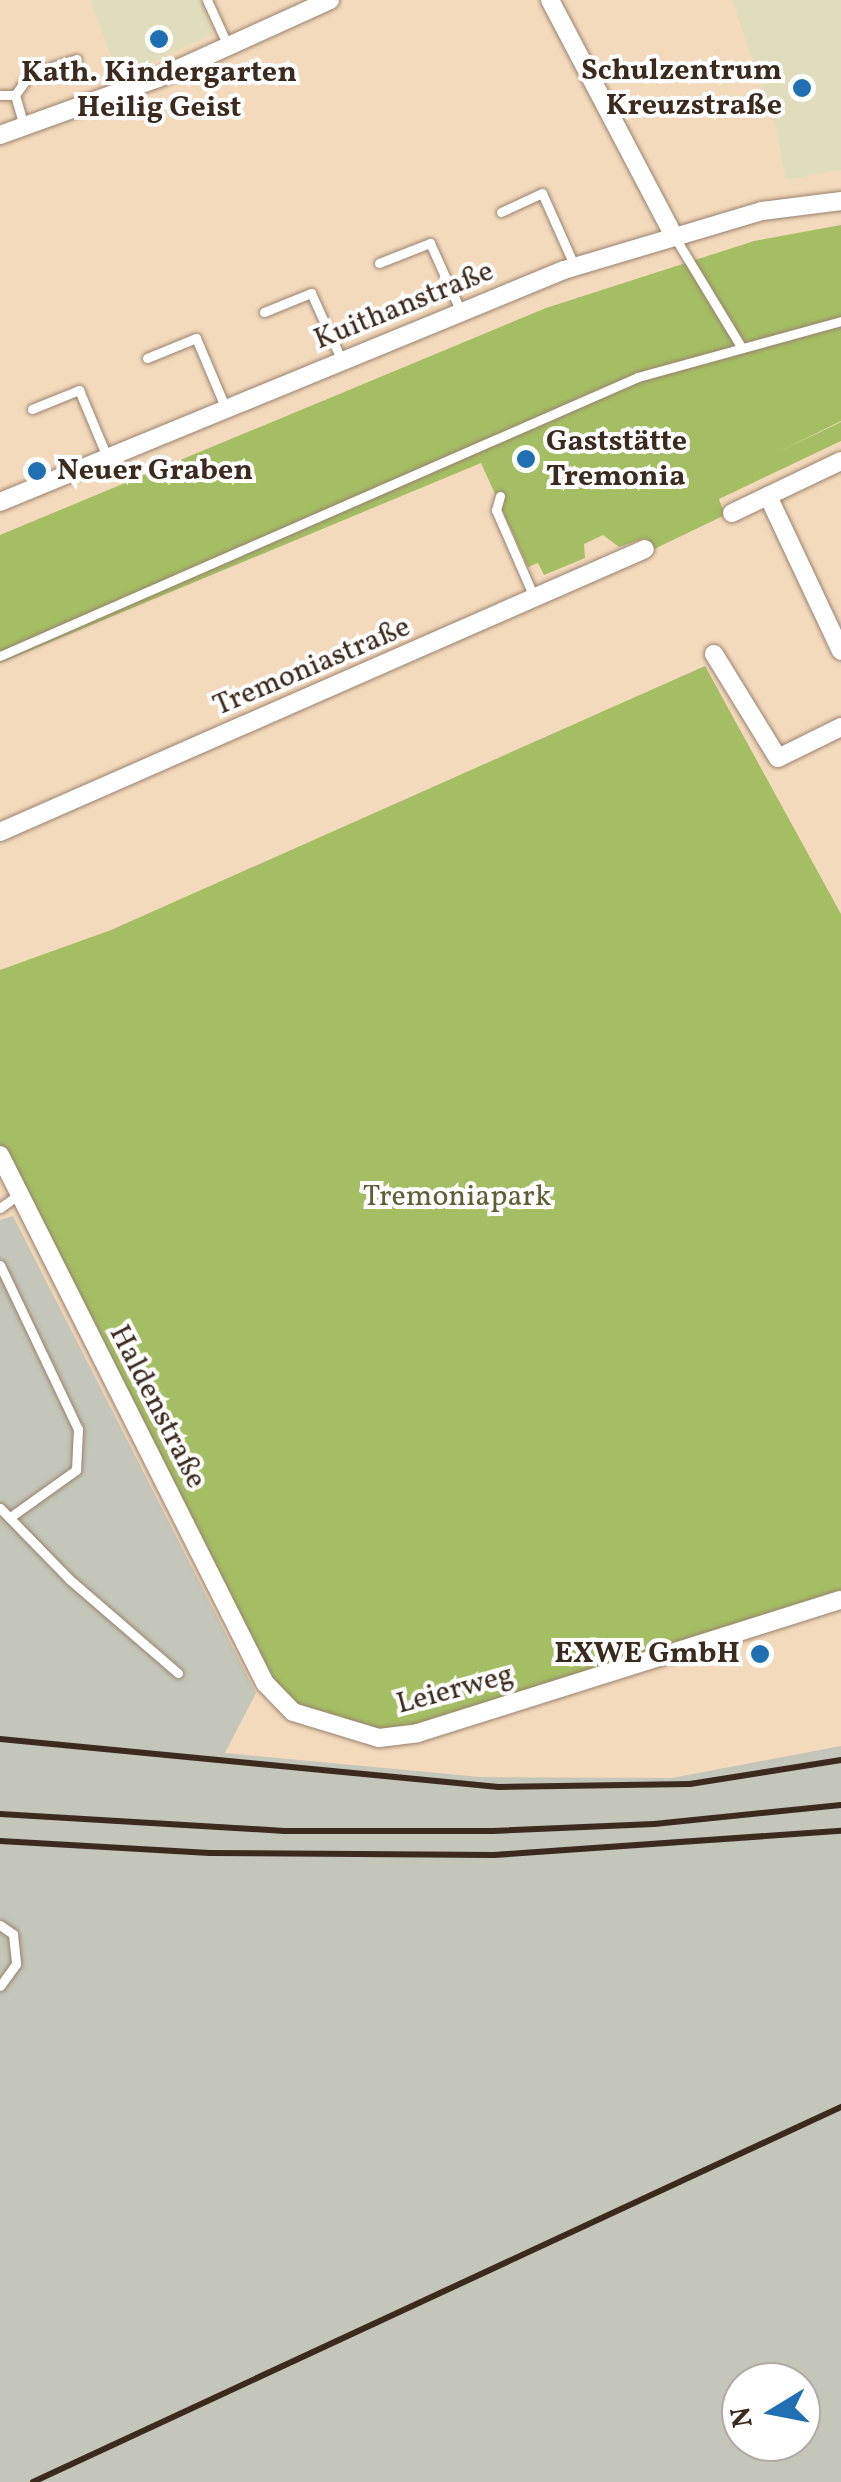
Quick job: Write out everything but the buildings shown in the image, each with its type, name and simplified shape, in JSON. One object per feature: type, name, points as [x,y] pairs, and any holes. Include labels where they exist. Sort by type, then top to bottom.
[{"type":"street","points":[[0,135],[229,48],[330,0]]},
{"type":"street","points":[[550,0],[674,236]]},
{"type":"street","name":"Kuithanstraße","points":[[0,502],[574,266],[762,211],[841,200]]},
{"type":"street","points":[[732,513],[841,461]]},
{"type":"street","points":[[768,496],[841,651]]},
{"type":"street","name":"Tremoniastraße","points":[[0,832],[645,549]]},
{"type":"street","points":[[714,654],[778,758],[841,727]]},
{"type":"street","name":"Haldenstraße","points":[[0,1156],[265,1683]]},
{"type":"street","name":"Leierweg","points":[[265,1683],[277,1700],[307,1719],[378,1738],[418,1733],[841,1600]]},
{"type":"lane","points":[[208,0],[229,48]]},
{"type":"lane","points":[[14,95],[30,74],[77,59]]},
{"type":"lane","points":[[0,95],[14,95]]},
{"type":"lane","points":[[14,95],[24,127]]},
{"type":"lane","points":[[501,212],[542,193],[574,266]]},
{"type":"lane","points":[[674,236],[740,344]]},
{"type":"lane","points":[[380,264],[430,243],[461,312]]},
{"type":"lane","points":[[264,312],[311,292],[342,361]]},
{"type":"lane","points":[[0,656],[622,384],[740,344],[841,320]]},
{"type":"lane","points":[[147,358],[196,338],[226,409]]},
{"type":"lane","points":[[32,410],[79,390],[107,457]]},
{"type":"lane","points":[[500,496],[496,510],[535,600]]},
{"type":"lane","points":[[0,1208],[20,1194]]},
{"type":"lane","points":[[0,1264],[78,1429],[76,1470],[9,1518]]},
{"type":"lane","points":[[0,1508],[178,1673]]},
{"type":"lane","points":[[0,1924],[14,1934],[16,1964],[0,1986]]},
{"type":"shaded area","name":"Kath. Kindergarten Heilig Geist","points":[[90,0],[201,0],[213,34],[119,78]]},
{"type":"shaded area","name":"Schulzentrum Kreuzstraße","points":[[732,0],[841,0],[841,170],[786,180],[776,128]]},
{"type":"shaded area","points":[[13,1216],[256,1693],[225,1753],[480,1777],[672,1778],[841,1746],[841,2482],[0,2482],[0,1220]]},
{"type":"green space","points":[[841,225],[841,421],[776,453],[841,422],[841,441],[719,499],[725,515],[650,551],[645,538],[619,547],[603,535],[584,544],[585,558],[544,575],[538,563],[528,567],[481,463],[0,663],[0,535],[546,308],[754,241]]},
{"type":"green space","name":"Tremoniapark","points":[[705,666],[841,914],[841,1596],[417,1730],[376,1735],[308,1715],[269,1680],[0,1145],[0,970],[111,930]]},
{"type":"railway","points":[[0,1739],[499,1787],[690,1784],[841,1760]]},
{"type":"railway","points":[[0,1814],[284,1831],[493,1831],[654,1824],[841,1805]]},
{"type":"railway","points":[[0,1841],[210,1853],[494,1855],[841,1831]]},
{"type":"railway","points":[[33,2482],[841,2107]]},
{"type":"place","name":"Kath. Kindergarten Heilig Geist","points":[[159,39]]},
{"type":"place","name":"Schulzentrum Kreuzstraße","points":[[802,88]]},
{"type":"place","name":"Gaststätte Tremonia","points":[[526,459]]},
{"type":"place","name":"Neuer Graben","points":[[37,471]]},
{"type":"place","name":"EXWE GmbH","points":[[760,1654]]}]
